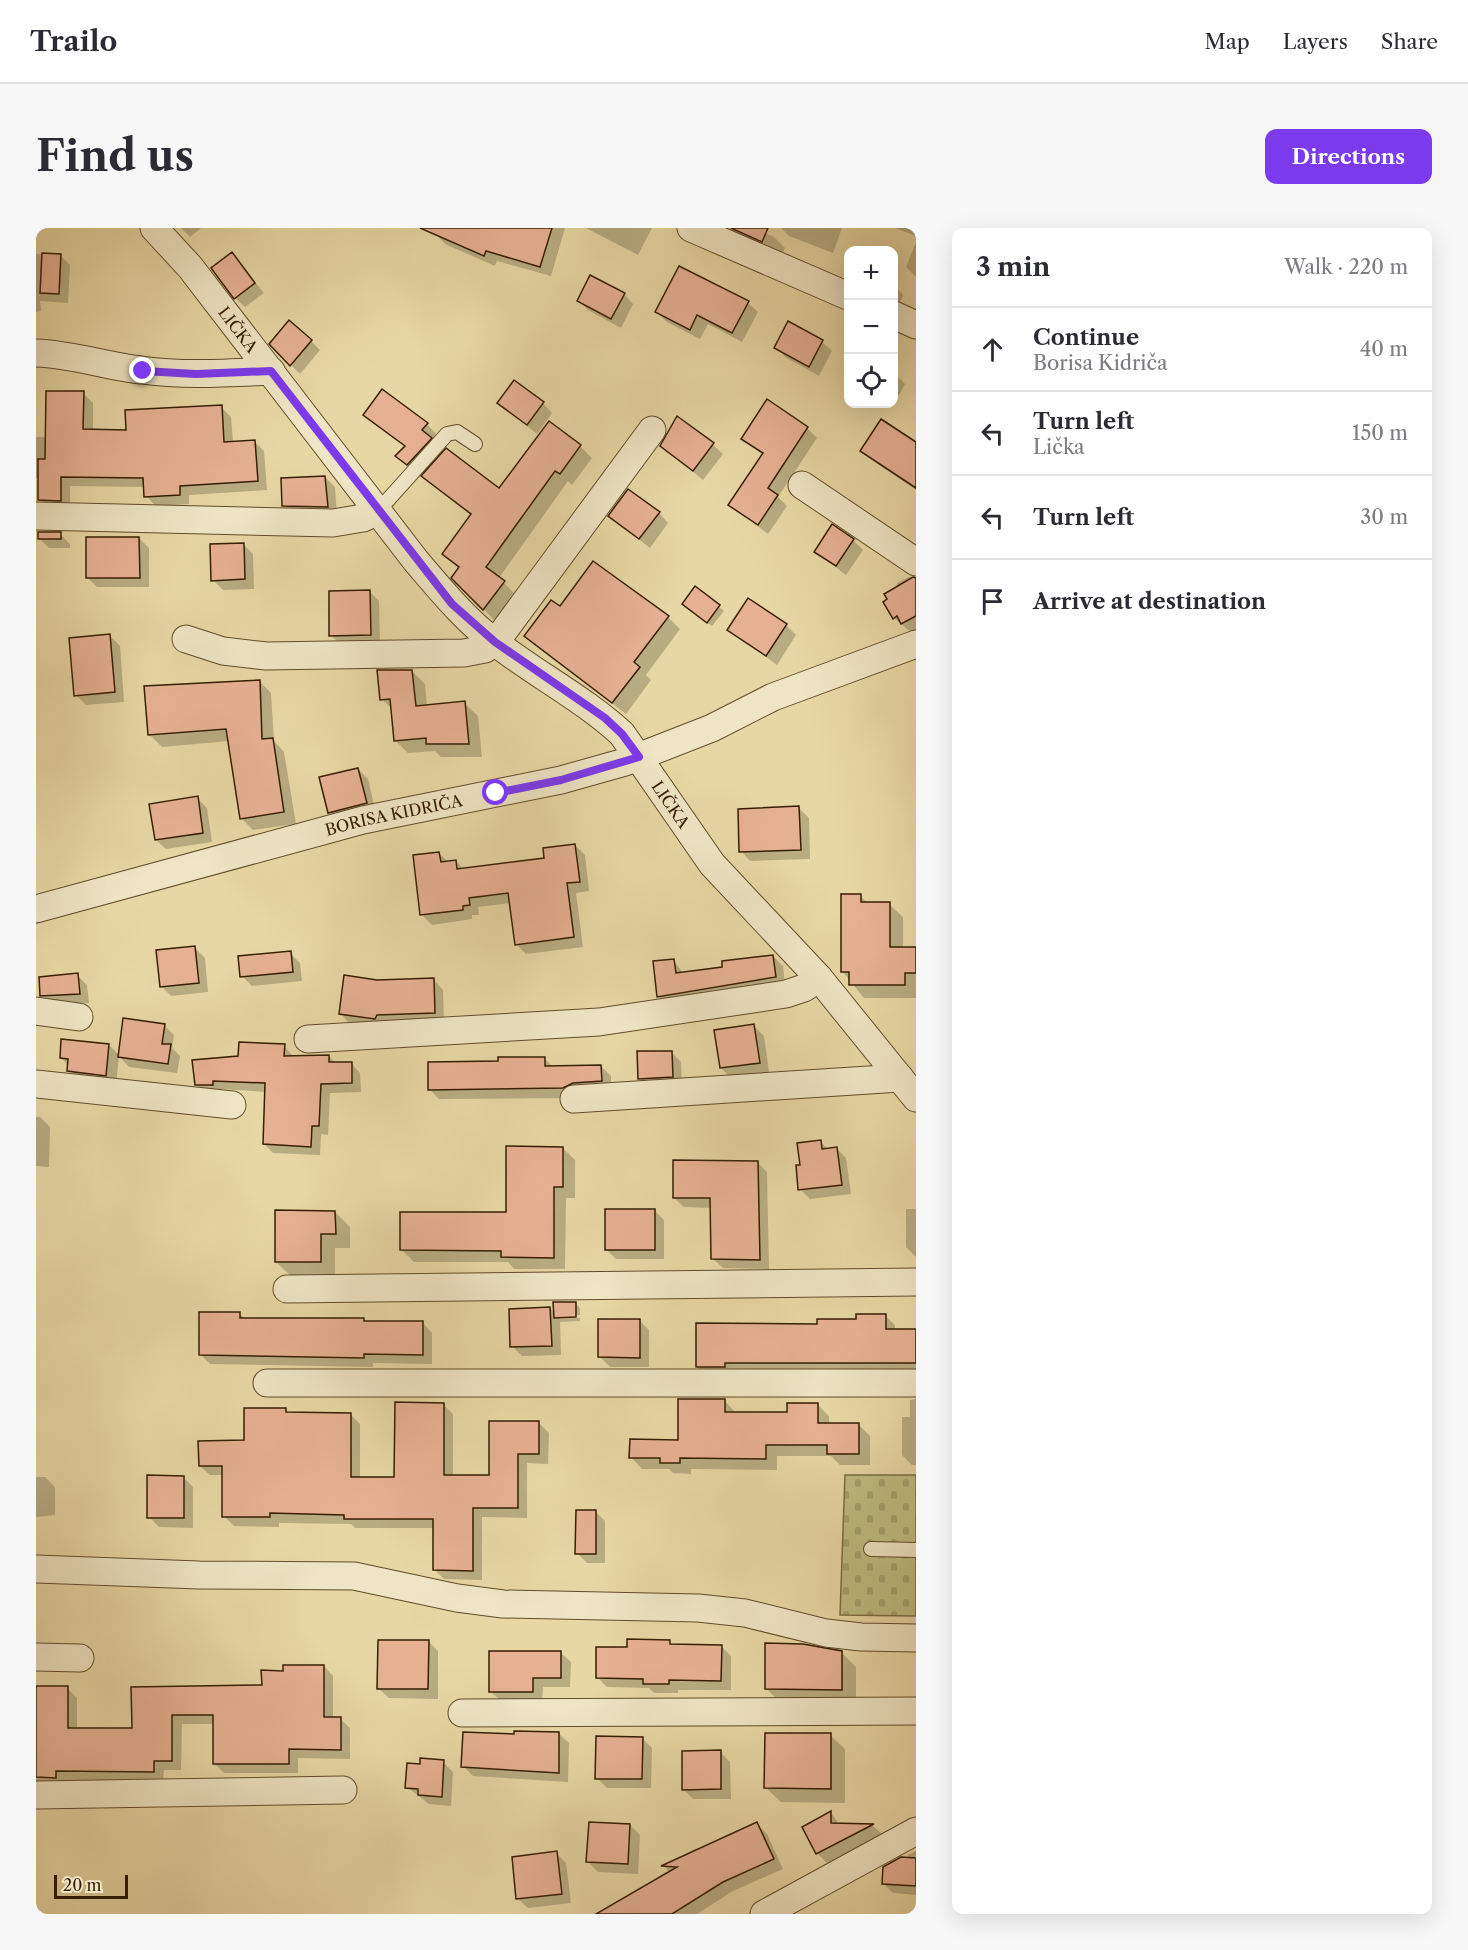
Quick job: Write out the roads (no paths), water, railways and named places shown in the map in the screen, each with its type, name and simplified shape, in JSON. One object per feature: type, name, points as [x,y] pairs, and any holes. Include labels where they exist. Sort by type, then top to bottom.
[{"type":"street","name":"LIČKA","points":[[154,228],[190,267],[452,604],[495,642],[605,718],[622,734],[712,864],[819,978],[908,1088]]},
{"type":"street","points":[[691,228],[844,294]]},
{"type":"street","points":[[898,317],[916,324]]},
{"type":"street","points":[[36,353],[88,359],[143,371],[196,374],[271,371]]},
{"type":"street","points":[[186,639],[223,651],[266,656],[464,653],[485,649],[495,642],[652,430]]},
{"type":"street","points":[[802,485],[916,562]]},
{"type":"street","points":[[36,516],[333,523],[363,518],[378,511]]},
{"type":"street","name":"BORISA KIDRIČA","points":[[36,909],[363,820],[561,780],[639,757],[712,728],[773,698],[916,644]]},
{"type":"street","points":[[308,1039],[599,1022],[786,994],[804,988],[819,978]]},
{"type":"street","points":[[36,1011],[79,1017]]},
{"type":"street","points":[[36,1084],[232,1105]]},
{"type":"street","points":[[574,1099],[908,1088]]},
{"type":"street","points":[[287,1288],[916,1282]]},
{"type":"street","points":[[267,1383],[916,1383]]},
{"type":"street","points":[[36,1569],[199,1575],[354,1576],[456,1598],[502,1604],[698,1608],[745,1613],[826,1633],[861,1637],[916,1638]]},
{"type":"street","points":[[36,1657],[80,1658]]},
{"type":"street","points":[[462,1713],[916,1711]]},
{"type":"street","points":[[36,1795],[343,1790]]},
{"type":"street","points":[[764,1914],[916,1831]]},
{"type":"lane","points":[[378,511],[447,434],[457,432],[475,444]]},
{"type":"lane","points":[[872,1549],[916,1550]]}]
